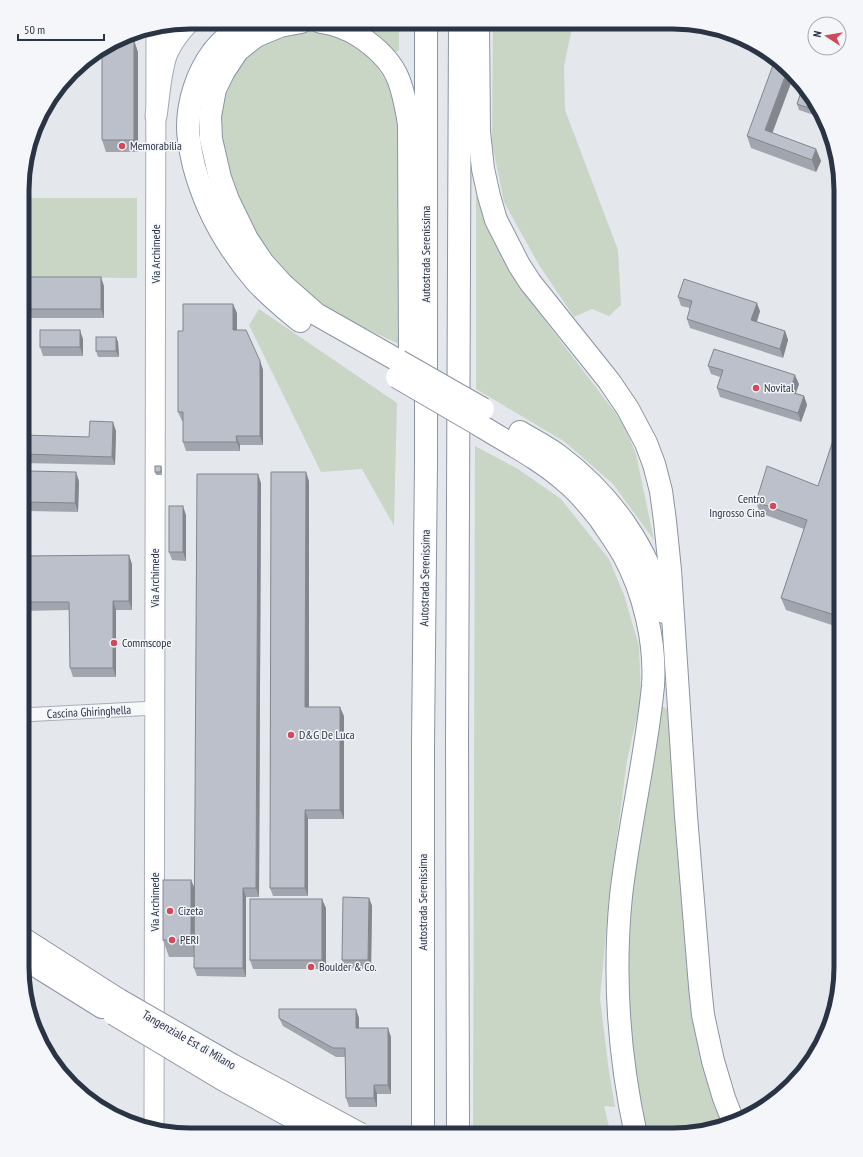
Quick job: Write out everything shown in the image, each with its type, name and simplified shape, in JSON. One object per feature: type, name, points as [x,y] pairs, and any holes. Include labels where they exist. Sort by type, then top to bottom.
[{"type":"highway","points":[[236,29],[221,42],[201,72],[193,91],[188,115],[188,137],[196,170],[205,200],[215,221],[234,252],[256,280],[273,298],[299,320],[311,328],[398,369]]},
{"type":"highway","points":[[273,29],[256,36],[238,50],[224,71],[215,89],[210,116],[211,139],[220,178],[228,200],[247,238],[263,263],[282,284],[316,314],[398,369],[482,418],[563,460],[600,492],[617,513],[633,537],[656,585],[662,602],[675,664]]},
{"type":"highway","points":[[344,29],[354,33],[376,48],[386,59],[393,68],[405,100],[409,124],[410,352],[426,462]]},
{"type":"highway","name":"Autostrada Serenissima","points":[[423,1128],[426,29]]},
{"type":"highway","points":[[458,1128],[457,740],[460,29]]},
{"type":"highway","points":[[478,29],[479,137],[483,169],[494,213],[505,238],[530,282],[616,390],[635,420],[646,443],[655,469],[663,503],[670,570],[675,664],[700,986],[704,1015],[717,1078],[732,1117]]},
{"type":"highway","points":[[482,418],[556,473],[582,497],[607,528],[624,555],[634,576],[650,634],[653,661],[653,686],[621,896],[618,963],[617,1001],[625,1069],[635,1128]]},
{"type":"highway","name":"Tangenziale Est di Milano","points":[[29,943],[117,1007],[224,1080],[312,1128]]},
{"type":"highway","name":"Tangenziale Est di Milano","points":[[29,961],[117,1007],[232,1064],[349,1128]]},
{"type":"main road","points":[[156,116],[164,65],[168,53],[182,29]]},
{"type":"street","name":"Via Archimede","points":[[154,1124],[156,33]]},
{"type":"street","name":"Cascina Ghiringhella","points":[[29,715],[155,708]]},
{"type":"green space","points":[[363,29],[399,29],[399,50],[393,54]]},
{"type":"green space","points":[[493,29],[572,29],[564,66],[565,110],[618,250],[621,305],[609,316],[592,309],[574,317],[539,265],[504,202],[492,143]]},
{"type":"green space","points":[[301,30],[316,31],[345,39],[368,53],[389,86],[401,132],[401,345],[311,303],[280,272],[252,233],[233,191],[216,115],[227,77],[258,44]]},
{"type":"green space","points":[[476,194],[499,246],[534,306],[623,423],[636,454],[654,540],[613,484],[565,442],[476,389]]},
{"type":"green space","points":[[30,198],[137,198],[137,278],[29,277]]},
{"type":"green space","points":[[259,309],[397,403],[394,526],[362,469],[321,472],[249,325]]},
{"type":"green space","points":[[475,446],[518,469],[561,499],[609,559],[624,595],[639,646],[641,698],[627,761],[610,889],[600,998],[615,1107],[604,1106],[609,1128],[473,1128]]},
{"type":"green space","points":[[660,707],[664,707],[667,709],[670,728],[699,1043],[711,1094],[721,1121],[684,1128],[640,1128],[633,1098],[624,939]]},
{"type":"building","points":[[134,40],[134,140],[102,140],[102,55],[128,41]]},
{"type":"building","points":[[773,64],[786,75],[765,130],[816,149],[812,160],[747,136]]},
{"type":"building","points":[[801,92],[811,109],[797,104]]},
{"type":"building","points":[[29,277],[101,277],[101,309],[29,309]]},
{"type":"building","points":[[684,279],[757,303],[751,320],[785,331],[780,349],[687,319],[692,301],[678,297]]},
{"type":"building","points":[[183,304],[233,304],[233,330],[246,330],[260,361],[260,436],[236,436],[237,442],[183,442],[183,412],[178,412],[178,331],[183,331]]},
{"type":"building","points":[[40,330],[80,330],[80,347],[40,347]]},
{"type":"building","points":[[96,337],[116,337],[116,351],[96,351]]},
{"type":"building","points":[[714,349],[795,375],[790,392],[804,396],[798,413],[717,388],[723,370],[708,366]]},
{"type":"building","points":[[90,421],[113,422],[112,457],[29,454],[29,435],[89,437]]},
{"type":"building","points":[[834,437],[834,615],[781,598],[807,520],[756,502],[767,466],[818,486]]},
{"type":"building","points":[[155,466],[161,466],[161,472],[155,472]]},
{"type":"building","points":[[29,471],[76,472],[75,503],[29,502]]},
{"type":"building","points":[[271,472],[306,472],[305,707],[340,707],[340,810],[305,810],[305,888],[270,888]]},
{"type":"building","points":[[197,474],[258,474],[256,888],[243,888],[243,968],[194,968]]},
{"type":"building","points":[[169,506],[183,506],[183,552],[169,552]]},
{"type":"building","points":[[129,555],[129,601],[113,601],[113,668],[70,668],[69,602],[29,602],[29,556]]},
{"type":"building","points":[[163,880],[191,880],[191,940],[163,940]]},
{"type":"building","points":[[343,897],[369,898],[368,960],[342,960]]},
{"type":"building","points":[[250,899],[322,899],[322,960],[250,960]]},
{"type":"building","points":[[279,1009],[356,1009],[356,1028],[388,1028],[388,1085],[374,1085],[374,1098],[346,1098],[345,1048],[333,1048],[279,1018]]},
{"type":"place","name":"Memorabilia","points":[[122,146]]},
{"type":"place","name":"Novital","points":[[756,388]]},
{"type":"place","name":"Centro Ingrosso Cina","points":[[773,506]]},
{"type":"place","name":"Commscope","points":[[114,643]]},
{"type":"place","name":"D&G De Luca","points":[[291,735]]},
{"type":"place","name":"Cizeta","points":[[170,911]]},
{"type":"place","name":"PERI","points":[[172,940]]},
{"type":"place","name":"Boulder & Co.","points":[[311,967]]}]
